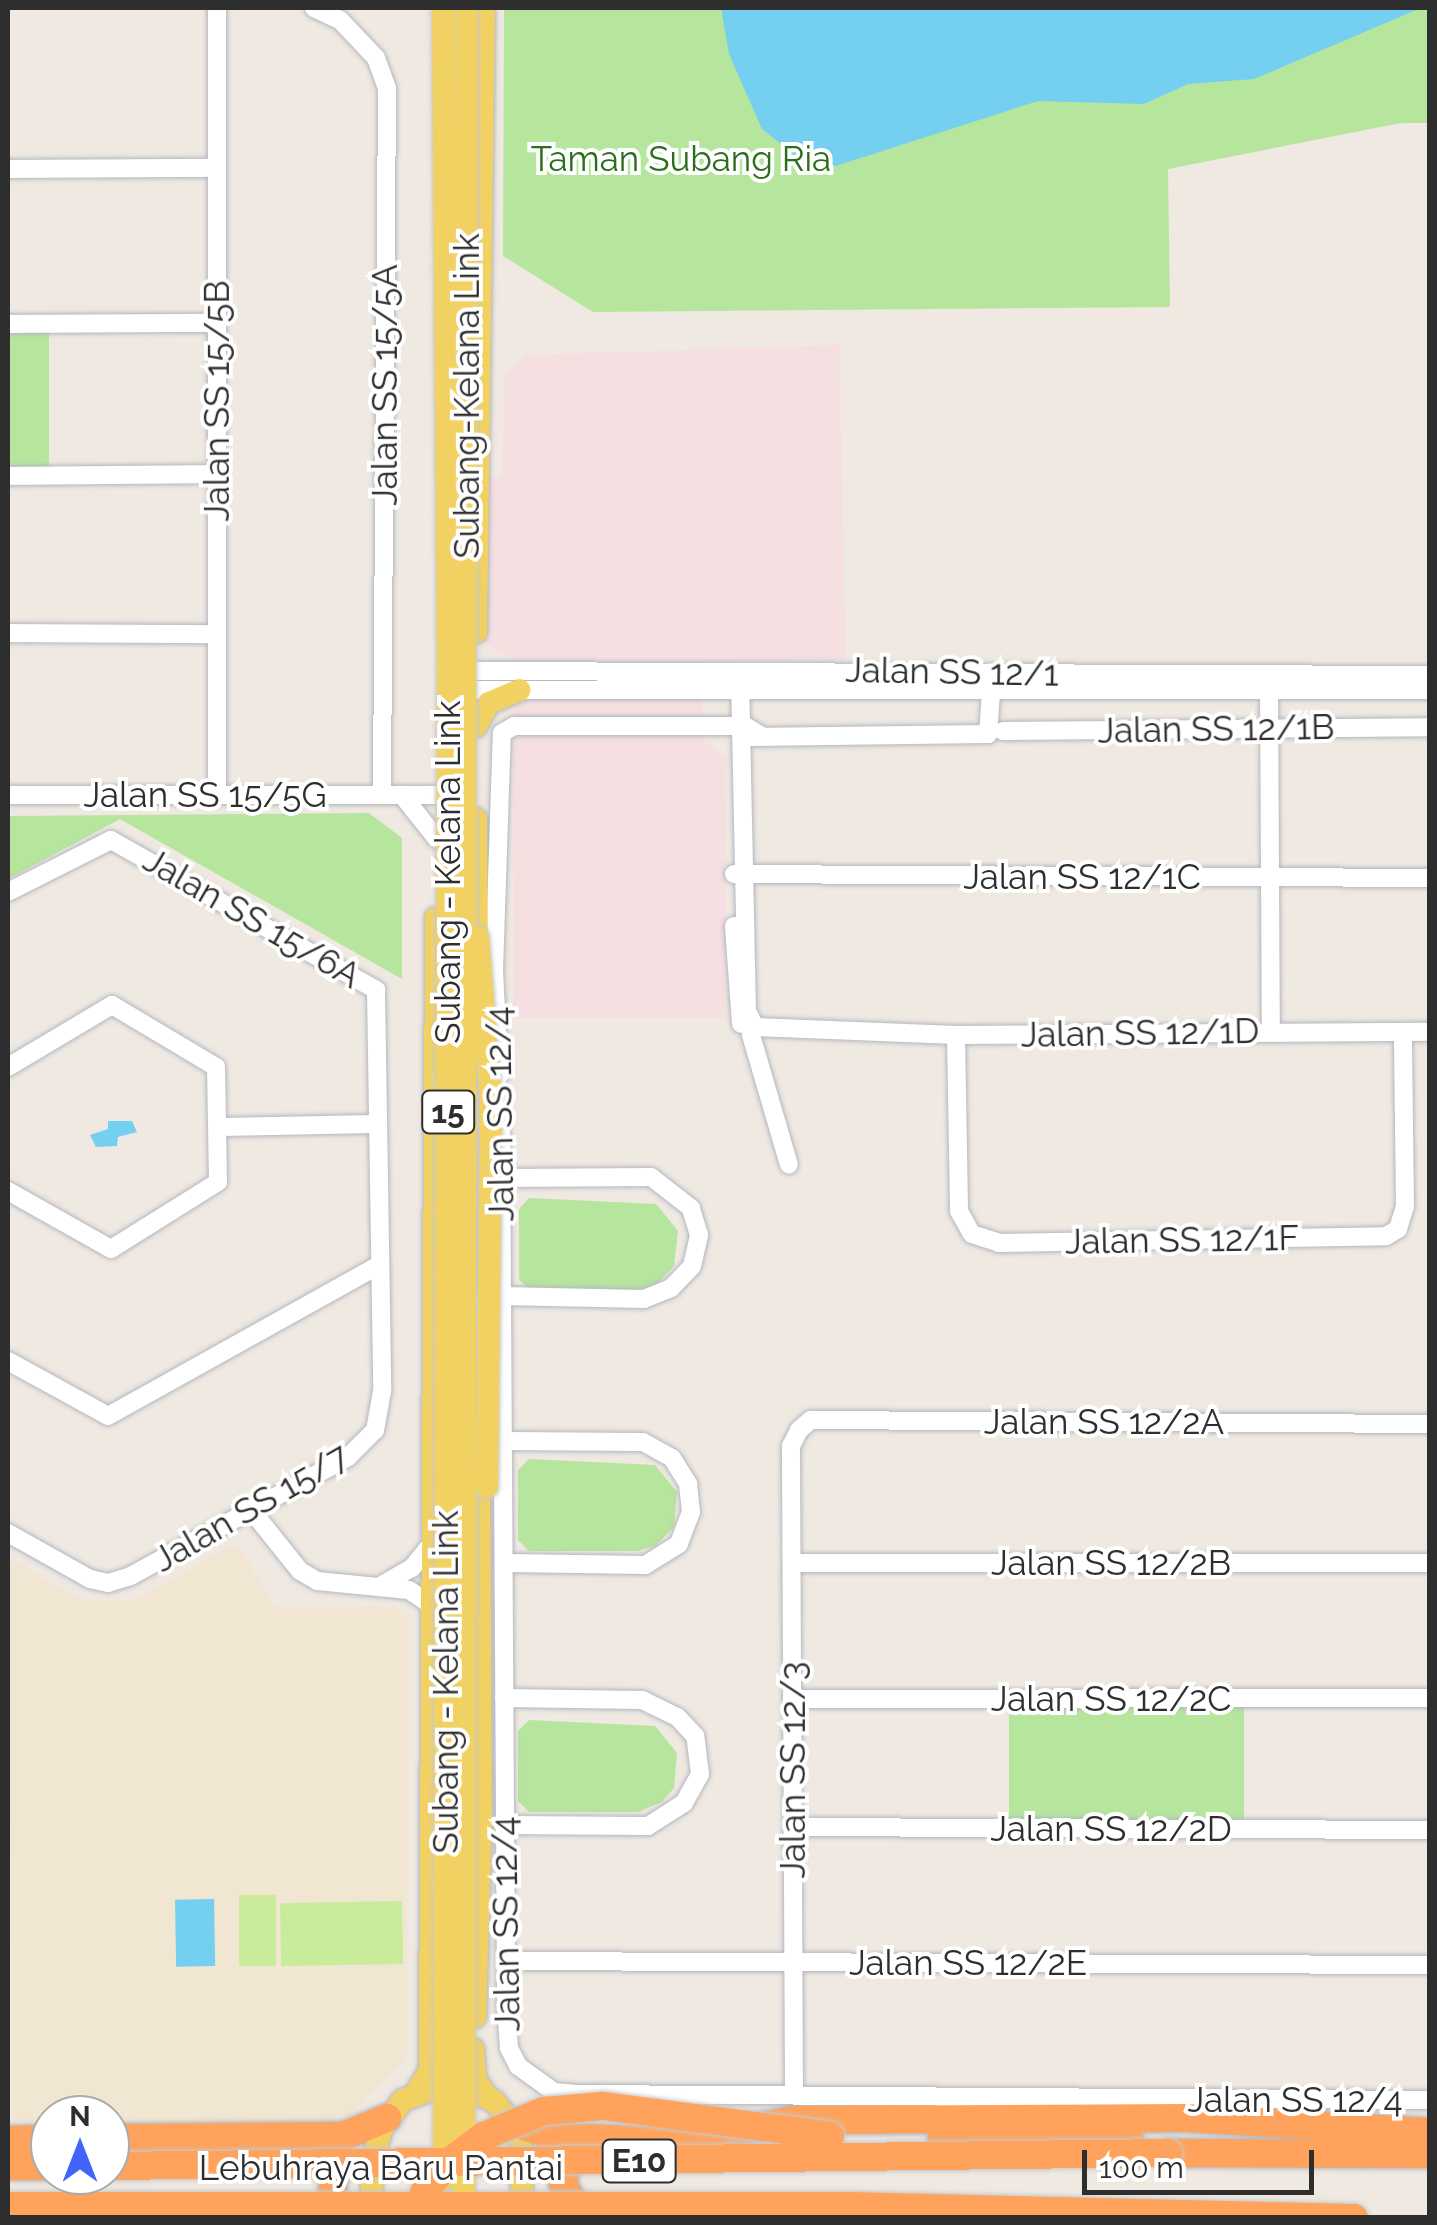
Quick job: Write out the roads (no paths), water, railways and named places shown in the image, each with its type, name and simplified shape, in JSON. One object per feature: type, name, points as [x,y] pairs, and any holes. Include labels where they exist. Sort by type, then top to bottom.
[{"type":"highway","points":[[414,2218],[426,2189],[452,2160],[484,2136],[544,2110],[602,2106],[830,2136],[1016,2141],[1329,2130],[1430,2132]]},
{"type":"highway","points":[[130,2138],[344,2136],[387,2118]]},
{"type":"highway","points":[[516,2124],[538,2134],[592,2140],[709,2140],[794,2120],[1186,2118],[1329,2130]]},
{"type":"highway","points":[[324,2136],[335,2164],[330,2218]]},
{"type":"highway","points":[[582,2218],[566,2196],[564,2172],[592,2140]]},
{"type":"highway","name":"Lebuhraya Baru Pantai","points":[[130,2166],[1168,2153],[1430,2154]]},
{"type":"highway","name":"Lebuhraya Baru Pantai","points":[[8,2206],[850,2206],[1354,2218]]},
{"type":"main road","points":[[437,882],[443,850],[446,8]]},
{"type":"main road","name":"Subang - Kelana Link","points":[[444,2218],[446,8]]},
{"type":"main road","name":"Subang-Kelana Link","points":[[466,8],[466,784]]},
{"type":"main road","points":[[484,8],[476,681],[478,1894],[473,2064],[487,2097],[516,2124],[523,2149],[523,2218]]},
{"type":"main road","points":[[441,675],[476,681]]},
{"type":"main road","points":[[374,2218],[371,2168],[387,2118],[418,2090],[430,2070],[430,1546],[441,675]]},
{"type":"main road","points":[[476,726],[488,703],[520,690]]},
{"type":"main road","points":[[466,784],[491,1104],[486,1824],[478,1894]]},
{"type":"main road","name":"Subang - Kelana Link","points":[[464,2218],[466,784]]},
{"type":"main road","points":[[418,2090],[487,2097]]},
{"type":"street","name":"Jalan SS 15/5B","points":[[217,795],[218,8]]},
{"type":"street","name":"Jalan SS 15/5A","points":[[314,8],[340,20],[376,58],[387,88],[382,794]]},
{"type":"street","points":[[8,169],[218,168]]},
{"type":"street","points":[[8,324],[217,323]]},
{"type":"street","points":[[8,476],[217,474]]},
{"type":"street","points":[[8,633],[217,634]]},
{"type":"street","points":[[740,668],[744,729],[740,875],[747,1010],[790,1165]]},
{"type":"street","name":"Jalan SS 12/1","points":[[476,681],[740,668],[992,681],[1430,690]]},
{"type":"street","name":"Jalan SS 12/1","points":[[1270,684],[1430,675]]},
{"type":"street","name":"Jalan SS 12/1","points":[[476,681],[520,690],[741,690],[992,681]]},
{"type":"street","points":[[744,729],[988,734],[992,681]]},
{"type":"street","points":[[1270,684],[1271,1032]]},
{"type":"street","name":"Jalan SS 12/4","points":[[744,729],[514,726],[502,733],[496,762],[507,1563],[503,1825],[509,2048],[518,2066],[554,2092],[1430,2100]]},
{"type":"street","name":"Jalan SS 12/1B","points":[[1004,731],[1430,727]]},
{"type":"street","points":[[402,794],[437,839]]},
{"type":"street","name":"Jalan SS 15/5G","points":[[8,795],[437,794]]},
{"type":"street","name":"Jalan SS 15/6A","points":[[8,892],[111,840],[361,976],[376,990],[380,1007],[378,1124]]},
{"type":"street","name":"Jalan SS 12/1C","points":[[740,875],[1430,878]]},
{"type":"street","points":[[8,1067],[112,1005],[216,1066],[218,1127],[217,1186],[111,1249],[8,1192]]},
{"type":"street","name":"Jalan SS 12/1D","points":[[753,1031],[956,1035],[1430,1032]]},
{"type":"street","name":"Jalan SS 12/1F","points":[[956,1035],[959,1211],[972,1234],[999,1243],[1386,1236],[1398,1229],[1405,1206],[1403,1032]]},
{"type":"street","points":[[218,1127],[378,1124]]},
{"type":"street","name":"Jalan SS 15/7","points":[[8,1533],[108,1583],[252,1511],[348,1457],[375,1430],[382,1391],[377,1266],[378,1124]]},
{"type":"street","points":[[502,1296],[644,1298],[671,1288],[692,1266],[699,1234],[691,1208],[652,1177],[503,1178]]},
{"type":"street","points":[[478,1210],[503,1209]]},
{"type":"street","points":[[8,1361],[108,1416],[377,1266]]},
{"type":"street","name":"Jalan SS 12/2A","points":[[791,1446],[811,1420],[1430,1424]]},
{"type":"street","points":[[506,1441],[643,1442],[672,1458],[688,1484],[691,1512],[679,1544],[645,1565],[507,1563]]},
{"type":"street","name":"Jalan SS 12/3","points":[[791,1446],[794,2094]]},
{"type":"street","points":[[252,1511],[300,1571],[317,1581],[408,1590],[430,1604]]},
{"type":"street","points":[[381,1585],[412,1568],[430,1546]]},
{"type":"street","name":"Jalan SS 12/2B","points":[[792,1564],[1430,1563]]},
{"type":"street","points":[[503,1825],[648,1826],[684,1804],[700,1774],[695,1736],[678,1718],[642,1700],[504,1698]]},
{"type":"street","name":"Jalan SS 12/2C","points":[[792,1699],[1430,1698]]},
{"type":"street","name":"Jalan SS 12/2D","points":[[793,1827],[1430,1830]]},
{"type":"street","name":"Jalan SS 12/2E","points":[[506,1962],[1430,1966]]},
{"type":"water","points":[[721,8],[1421,8],[1254,79],[1188,84],[1144,104],[1038,101],[817,172],[762,129],[729,54]]},
{"type":"water","points":[[108,1121],[132,1121],[137,1132],[118,1137],[117,1146],[96,1147],[90,1135],[108,1129]]},
{"type":"water","points":[[214,1899],[215,1966],[176,1967],[175,1900]]},
{"type":"park label","name":"Taman Subang Ria","points":[[681,159]]}]
